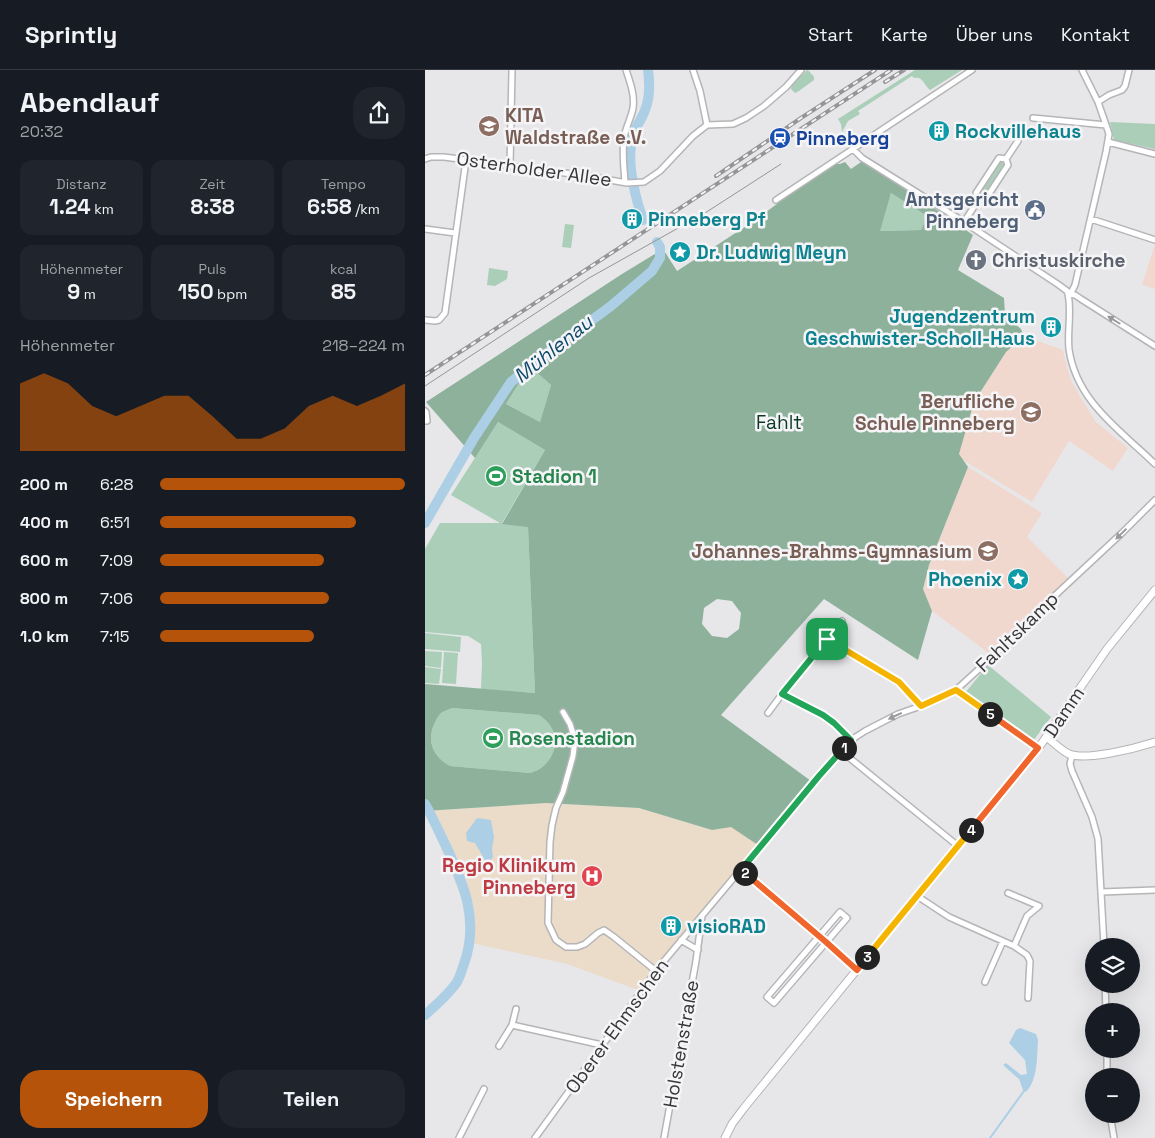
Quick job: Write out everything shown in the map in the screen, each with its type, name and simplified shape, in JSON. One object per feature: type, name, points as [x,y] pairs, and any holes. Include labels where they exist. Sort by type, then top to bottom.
[{"type":"main road","name":"Damm","points":[[725,1138],[743,1108],[1047,737],[1107,650],[1155,590]]},
{"type":"main road","points":[[1047,737],[1065,752],[1072,755],[1101,754],[1155,742]]},
{"type":"street","points":[[510,166],[512,70]]},
{"type":"street","points":[[626,70],[631,84],[633,109],[623,141],[626,182]]},
{"type":"street","points":[[693,70],[707,125],[733,124],[746,118],[764,106],[786,87],[801,70]]},
{"type":"street","points":[[776,200],[972,70]]},
{"type":"street","points":[[1068,294],[1075,285],[1109,134],[1098,102],[1082,70]]},
{"type":"street","points":[[1098,102],[1122,90],[1125,86],[1129,70]]},
{"type":"street","points":[[1033,118],[1106,125]]},
{"type":"street","name":"Osterholder Allee","points":[[425,159],[444,157],[626,182],[644,182],[660,171],[693,136],[707,125]]},
{"type":"street","points":[[1006,159],[1018,141]]},
{"type":"street","points":[[1108,142],[1155,154]]},
{"type":"street","points":[[853,149],[862,158],[964,222],[1067,291],[1069,301],[1069,349],[1072,365],[1085,394],[1109,422],[1155,464]]},
{"type":"street","points":[[979,199],[976,193],[999,158],[1006,159]]},
{"type":"street","points":[[979,199],[985,200],[1008,165],[1006,159]]},
{"type":"street","points":[[425,320],[439,320],[445,312],[466,160]]},
{"type":"street","points":[[964,222],[979,199]]},
{"type":"street","points":[[1091,219],[1155,240]]},
{"type":"street","points":[[425,229],[455,233]]},
{"type":"street","points":[[1068,294],[1075,295],[1155,346]]},
{"type":"street","points":[[425,411],[427,420],[425,421]]},
{"type":"street","name":"Fahltskamp","points":[[702,915],[851,740],[898,714],[956,690],[1155,500]]},
{"type":"street","points":[[768,713],[842,621]]},
{"type":"street","points":[[827,639],[899,682],[921,706]]},
{"type":"street","points":[[956,690],[1038,748]]},
{"type":"street","points":[[782,694],[823,715],[851,740]]},
{"type":"street","points":[[563,712],[570,724],[575,740],[573,756],[552,825],[548,923],[556,940],[566,947],[577,947],[585,944],[604,930],[656,971]]},
{"type":"street","points":[[841,751],[958,846]]},
{"type":"street","points":[[1072,755],[1070,764],[1072,771],[1096,827],[1104,938]]},
{"type":"street","points":[[741,870],[857,970]]},
{"type":"street","points":[[1101,892],[1155,890]]},
{"type":"street","points":[[1008,893],[1039,906],[1027,916],[1015,946]]},
{"type":"street","points":[[917,896],[949,917],[1015,946],[1027,955],[1031,961],[1029,998]]},
{"type":"street","points":[[840,912],[847,918],[826,942],[775,1003],[767,997],[840,912]]},
{"type":"street","name":"Oberer Ehmschen","points":[[535,1138],[656,971],[702,915]]},
{"type":"street","name":"Holstenstraße","points":[[664,1138],[698,950],[702,915]]},
{"type":"street","points":[[681,940],[698,950]]},
{"type":"street","points":[[985,982],[1003,941]]},
{"type":"street","points":[[499,1046],[512,1025],[516,1009]]},
{"type":"street","points":[[512,1025],[602,1045]]},
{"type":"street","points":[[461,1137],[484,1089]]},
{"type":"street","points":[[1112,1123],[1114,1138]]},
{"type":"shaded area","points":[[1155,244],[1155,289],[1142,285]]},
{"type":"shaded area","name":"Berufliche Schule Pinneberg","points":[[1024,336],[1063,350],[1071,380],[1096,422],[1128,448],[1113,471],[1069,441],[1032,502],[963,460],[959,454],[974,402],[1006,352]]},
{"type":"shaded area","name":"Johannes-Brahms-Gymnasium","points":[[968,467],[1042,513],[1027,537],[1069,579],[990,654],[932,611],[923,589],[929,565]]},
{"type":"shaded area","name":"Regio Klinikum Pinneberg","points":[[546,803],[639,808],[712,830],[731,826],[758,845],[638,990],[567,964],[467,942],[465,907],[426,811]]},
{"type":"green space","points":[[807,70],[814,77],[814,80],[795,93],[791,89],[792,85]]},
{"type":"green space","points":[[915,70],[962,70],[930,90],[919,78],[912,76],[858,111],[860,114],[848,121],[842,132],[838,119]]},
{"type":"green space","points":[[1110,122],[1155,124],[1155,149],[1114,140]]},
{"type":"green space","name":"Fahlt","points":[[864,160],[973,235],[958,270],[1004,298],[1005,315],[1021,329],[1024,336],[1006,352],[974,402],[959,454],[968,467],[929,565],[923,589],[932,611],[918,660],[824,599],[721,715],[811,781],[758,845],[731,827],[712,830],[639,808],[546,803],[425,811],[425,684],[535,693],[528,527],[502,524],[545,450],[498,422],[475,458],[426,402],[663,249],[677,271],[754,221],[831,164],[845,162],[851,169]],"holes":[[[891,193],[927,216],[921,230],[880,231]],[[531,371],[536,372],[551,385],[540,422],[506,404],[519,383]],[[717,599],[732,601],[741,613],[739,629],[727,638],[712,636],[702,624],[704,608]],[[452,708],[539,715],[551,727],[554,733],[555,746],[546,763],[530,773],[450,766],[436,755],[432,745],[431,733],[441,713]]]},
{"type":"green space","points":[[1002,160],[1005,161],[1006,166],[986,196],[980,197],[979,192]]},
{"type":"green space","points":[[891,193],[927,216],[921,230],[879,231]]},
{"type":"green space","points":[[565,224],[574,225],[571,248],[562,247]]},
{"type":"green space","points":[[489,268],[508,271],[507,279],[495,286],[487,285]]},
{"type":"green space","points":[[531,371],[536,372],[551,385],[540,422],[506,404],[519,383]]},
{"type":"green space","points":[[498,422],[545,450],[502,523],[528,526],[535,693],[481,689],[481,644],[468,636],[425,632],[425,549],[440,523],[500,523],[451,495]]},
{"type":"green space","points":[[425,633],[461,637],[460,652],[425,649]]},
{"type":"green space","points":[[425,651],[442,652],[441,668],[425,666]]},
{"type":"green space","points":[[444,652],[458,653],[456,684],[442,683]]},
{"type":"green space","points":[[988,665],[1051,717],[1033,741],[965,693]]},
{"type":"green space","points":[[425,667],[441,669],[439,684],[425,683]]},
{"type":"green space","name":"Rosenstadion","points":[[452,708],[539,715],[548,722],[554,733],[555,746],[553,752],[542,767],[530,773],[450,766],[436,755],[432,745],[431,733],[438,716]]},
{"type":"water","points":[[477,818],[491,820],[494,837],[493,857],[490,861],[486,862],[475,843],[467,841],[466,833]]},
{"type":"water","points":[[1020,1028],[1036,1034],[1038,1040],[1035,1074],[1026,1092],[1023,1090],[1019,1079],[1003,1065],[1006,1063],[1021,1075],[1027,1074],[1025,1060],[1009,1043],[1016,1030]]},
{"type":"waterway","name":"Mühlenau","points":[[643,220],[634,188],[630,153],[634,133],[648,98],[648,70]]},
{"type":"waterway","name":"Mühlenau","points":[[425,523],[474,438],[511,382],[611,306],[652,271],[660,258],[660,247],[657,242]]},
{"type":"waterway","name":"Mühlenau","points":[[425,804],[463,886],[470,916],[469,947],[457,982],[425,1015]]},
{"type":"waterway","points":[[990,1138],[1024,1091]]},
{"type":"tram line","points":[[425,386],[589,278],[705,213],[781,164]]},
{"type":"railway","points":[[716,176],[875,70]]},
{"type":"railway","points":[[425,375],[891,70]]},
{"type":"railway","points":[[885,82],[904,70]]},
{"type":"place","name":"KITA Waldstraße e.V.","points":[[489,126]]},
{"type":"place","name":"Rockvillehaus","points":[[939,131]]},
{"type":"place","name":"Pinneberg","points":[[780,138]]},
{"type":"place","name":"Amtsgericht Pinneberg","points":[[1035,210]]},
{"type":"place","name":"Pinneberg Pf","points":[[632,219]]},
{"type":"place","name":"Dr. Ludwig Meyn","points":[[680,252]]},
{"type":"place","name":"Christuskirche","points":[[976,260]]},
{"type":"place","name":"Jugendzentrum Geschwister-Scholl-Haus","points":[[1051,327]]},
{"type":"place","name":"Berufliche Schule Pinneberg","points":[[1031,412]]},
{"type":"place","name":"Stadion 1","points":[[496,476]]},
{"type":"place","name":"Johannes-Brahms-Gymnasium","points":[[988,551]]},
{"type":"place","name":"Phoenix","points":[[1018,579]]},
{"type":"place","name":"Rosenstadion","points":[[493,738]]},
{"type":"place","name":"Regio Klinikum Pinneberg","points":[[592,876]]},
{"type":"place","name":"visioRAD","points":[[671,926]]},
{"type":"route","points":[[827,639],[899,682],[921,706],[956,690],[1038,748],[857,970],[741,870],[851,740],[823,715],[782,694],[827,639]]}]
